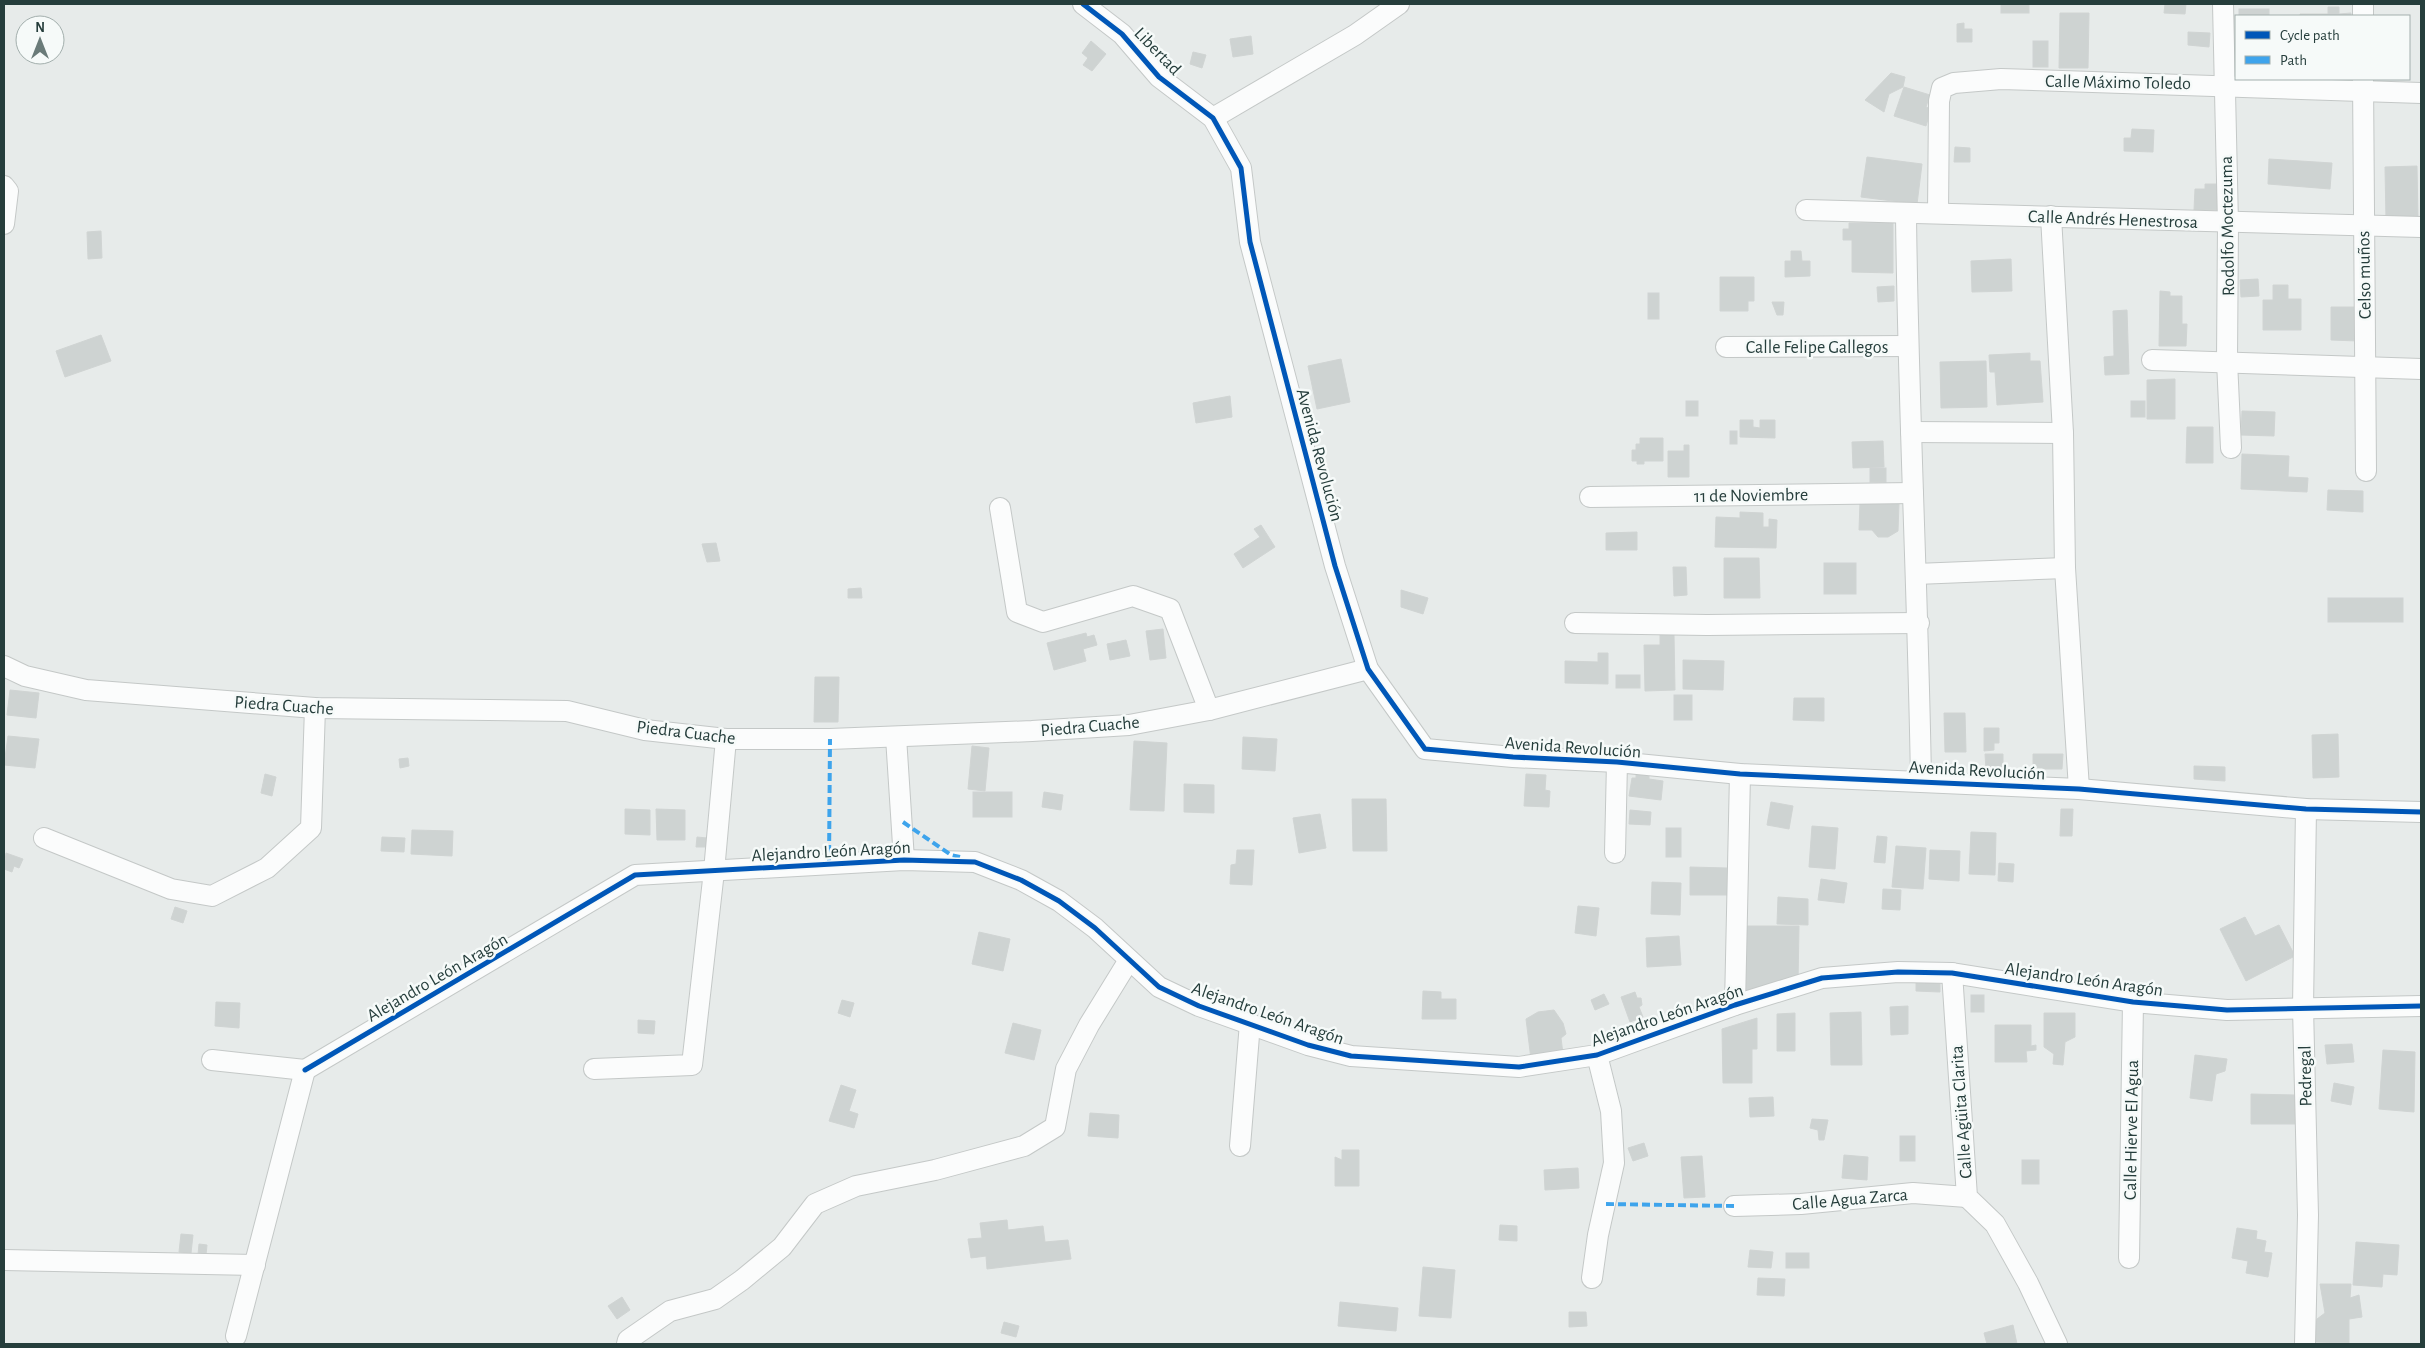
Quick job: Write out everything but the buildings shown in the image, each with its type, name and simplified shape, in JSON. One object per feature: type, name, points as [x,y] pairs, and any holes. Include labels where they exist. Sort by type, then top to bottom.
[{"type":"street","points":[[1212,118],[1355,35],[1399,4]]},
{"type":"street","name":"Rodolfo Moctezuma","points":[[2223,4],[2228,224],[2227,361],[2231,448]]},
{"type":"street","name":"Libertad","points":[[1089,5],[1122,34],[1159,77],[1212,118]]},
{"type":"street","name":"Calle Máximo Toledo","points":[[1938,213],[1939,102],[1942,88],[1954,82],[2000,79],[2224,85],[2363,84],[2421,93]]},
{"type":"street","name":"Celso muños","points":[[2363,84],[2366,471]]},
{"type":"street","name":"Avenida Revolución","points":[[1212,118],[1241,168],[1250,242],[1335,566],[1368,669],[1425,749],[1513,757],[1617,762],[1740,774],[2079,789],[2306,809],[2421,812]]},
{"type":"street","points":[[4,186],[8,191],[4,224]]},
{"type":"street","name":"Calle Andrés Henestrosa","points":[[1806,210],[1906,214],[2051,216],[2228,224],[2421,227]]},
{"type":"street","points":[[1906,214],[1907,346],[1918,623],[1921,781]]},
{"type":"street","points":[[2051,216],[2063,433],[2065,568],[2079,789]]},
{"type":"street","name":"Calle Felipe Gallegos","points":[[1726,347],[1907,346]]},
{"type":"street","points":[[2152,360],[2227,361],[2421,369]]},
{"type":"street","points":[[1911,432],[2063,433]]},
{"type":"street","name":"11 de Noviembre","points":[[1590,497],[1912,493]]},
{"type":"street","points":[[1000,508],[1017,612],[1043,622],[1133,596],[1170,609],[1209,710]]},
{"type":"street","points":[[1916,574],[2065,568]]},
{"type":"street","points":[[1575,623],[1707,625],[1918,623]]},
{"type":"street","name":"Piedra Cuache","points":[[4,666],[25,676],[86,690],[314,708],[567,711],[645,730],[726,739],[896,737],[1129,725],[1209,710],[1368,669]]},
{"type":"street","points":[[44,838],[171,889],[212,896],[267,868],[311,828],[314,708]]},
{"type":"street","points":[[896,737],[904,860]]},
{"type":"street","points":[[594,1069],[692,1065],[714,871],[726,739]]},
{"type":"street","points":[[1615,853],[1617,762]]},
{"type":"street","points":[[1735,1005],[1740,774]]},
{"type":"street","name":"Pedregal","points":[[2305,1344],[2308,1215],[2303,1007],[2306,809]]},
{"type":"street","name":"Alejandro León Aragón","points":[[305,1070],[635,875],[904,860],[975,862],[1020,880],[1059,901],[1095,928],[1159,988],[1199,1006],[1308,1045],[1351,1056],[1519,1067],[1597,1055],[1735,1005],[1822,978],[1898,972],[1952,974],[2133,1002],[2227,1010],[2421,1006]]},
{"type":"street","points":[[627,1344],[628,1340],[670,1311],[715,1300],[742,1280],[782,1247],[815,1204],[856,1186],[935,1170],[1024,1146],[1055,1127],[1066,1069],[1089,1025],[1129,960]]},
{"type":"street","name":"Calle Agüita Clarita","points":[[1952,974],[1967,1197],[1996,1224],[2028,1282],[2057,1344]]},
{"type":"street","name":"Calle Hierve El Agua","points":[[2130,1258],[2133,1002]]},
{"type":"street","points":[[1240,1146],[1250,1023]]},
{"type":"street","points":[[1592,1278],[1598,1235],[1614,1163],[1611,1111],[1597,1055]]},
{"type":"street","points":[[212,1060],[305,1070],[236,1336]]},
{"type":"street","name":"Calle Agua Zarca","points":[[1734,1206],[1801,1204],[1912,1193],[1967,1197]]},
{"type":"street","points":[[4,1260],[255,1265]]},
{"type":"marked path","points":[[829,865],[830,739]]},
{"type":"marked path","points":[[903,822],[951,855],[960,857]]},
{"type":"marked path","points":[[1606,1204],[1734,1206]]},
{"type":"cycle path","points":[[1083,4],[1122,34],[1159,77],[1213,118],[1241,168],[1250,242],[1335,566],[1368,669],[1425,749],[1513,757],[1617,762],[1740,774],[2079,789],[2306,809],[2421,812]]},
{"type":"cycle path","points":[[305,1070],[635,875],[904,860],[975,862],[1021,880],[1059,901],[1095,928],[1159,987],[1199,1006],[1308,1045],[1351,1056],[1519,1067],[1597,1055],[1735,1005],[1822,978],[1898,972],[1952,973],[2133,1002],[2227,1010],[2421,1006]]}]
